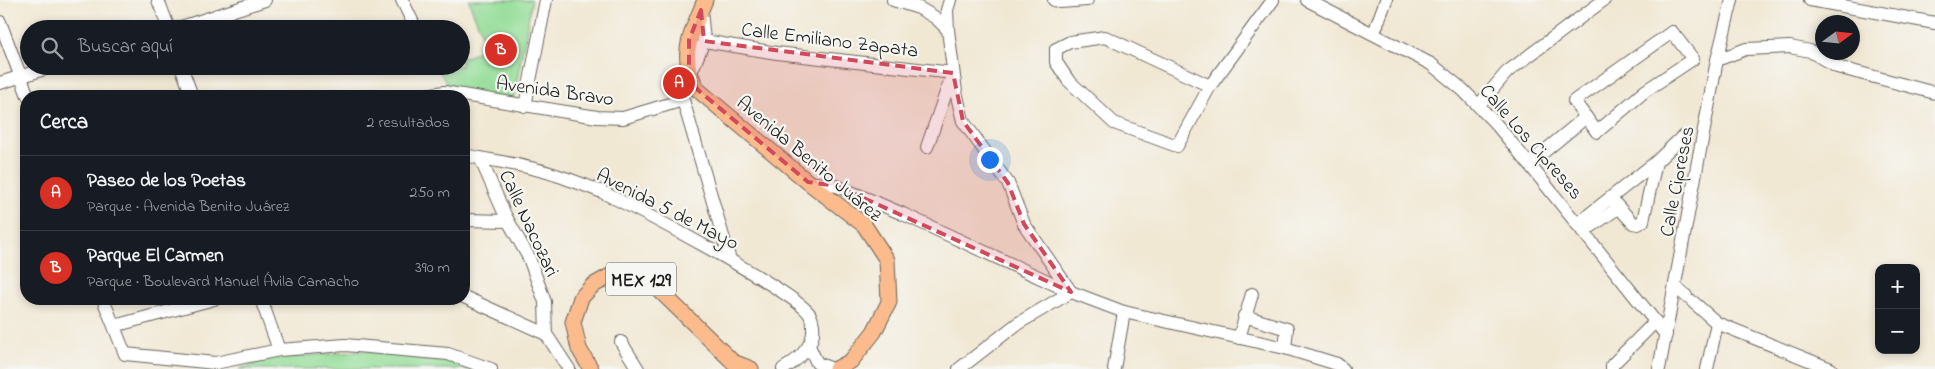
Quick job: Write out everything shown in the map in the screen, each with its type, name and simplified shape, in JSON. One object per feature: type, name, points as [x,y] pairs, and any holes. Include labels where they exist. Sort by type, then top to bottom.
[{"type":"main road","points":[[689,76],[689,40],[703,5]]},
{"type":"main road","name":"Avenida Benito Juárez","points":[[689,76],[698,90],[808,182],[864,225],[887,260],[889,302],[874,332],[851,361],[834,369]]},
{"type":"main road","name":"MEX 129","points":[[591,369],[579,349],[573,322],[581,298],[592,286],[608,277],[632,275],[654,285],[733,362],[752,369]]},
{"type":"street","points":[[158,0],[166,20]]},
{"type":"street","points":[[204,20],[265,0]]},
{"type":"street","points":[[402,0],[412,20]]},
{"type":"street","points":[[535,39],[539,0]]},
{"type":"street","points":[[522,105],[535,39],[546,0]]},
{"type":"street","points":[[893,0],[919,4],[948,30]]},
{"type":"street","points":[[950,0],[947,10],[948,30],[953,76],[963,122],[1008,182],[1024,224],[1071,292]]},
{"type":"street","points":[[1054,0],[1060,2],[1087,0]]},
{"type":"street","points":[[1210,86],[1105,37],[1070,42],[1056,49],[1056,62],[1068,80],[1114,123],[1176,146],[1210,86],[1273,0]]},
{"type":"street","name":"Calle Los Cipreses","points":[[1307,0],[1431,64],[1479,105],[1529,164],[1666,335]]},
{"type":"street","points":[[1374,33],[1386,0]]},
{"type":"street","points":[[1479,105],[1507,72],[1604,0]]},
{"type":"street","name":"Calle Cipreses","points":[[1659,369],[1717,60],[1732,0]]},
{"type":"street","points":[[1810,0],[1935,23]]},
{"type":"street","points":[[689,76],[704,41],[703,5]]},
{"type":"street","points":[[217,16],[219,20]]},
{"type":"street","points":[[0,22],[20,73]]},
{"type":"street","points":[[1672,32],[1693,59],[1645,91],[1597,132],[1586,117],[1574,101],[1672,32]]},
{"type":"street","name":"Calle Emiliano Zapata","points":[[704,41],[777,54],[953,76]]},
{"type":"street","points":[[1717,60],[1746,49],[1790,47],[1810,51],[1837,67],[1935,93]]},
{"type":"street","points":[[0,83],[24,75]]},
{"type":"street","points":[[185,75],[190,90]]},
{"type":"street","points":[[21,76],[26,90]]},
{"type":"street","points":[[927,147],[953,76]]},
{"type":"street","name":"Avenida Bravo","points":[[470,96],[597,117],[623,118],[683,100],[730,260]]},
{"type":"street","points":[[1529,164],[1586,117]]},
{"type":"street","points":[[1580,228],[1614,204],[1682,137]]},
{"type":"street","name":"Avenida 5 de Mayo","points":[[470,156],[555,174],[603,193],[730,260],[806,308],[812,324],[813,336],[809,346]]},
{"type":"street","name":"Calle Nacozari","points":[[480,158],[507,219],[529,258],[545,302],[546,334]]},
{"type":"street","points":[[1614,204],[1634,223],[1638,224],[1644,221],[1656,162]]},
{"type":"street","points":[[808,182],[837,186],[1071,292],[1124,312],[1285,348],[1337,364],[1343,369]]},
{"type":"street","points":[[470,218],[507,219]]},
{"type":"street","points":[[1675,286],[1716,323],[1831,369]]},
{"type":"street","points":[[960,369],[1017,324],[1071,292]]},
{"type":"street","points":[[1239,338],[1252,294]]},
{"type":"street","points":[[470,300],[546,334],[569,369]]},
{"type":"street","points":[[106,305],[125,354],[216,366],[279,350],[344,345],[448,354],[491,369]]},
{"type":"street","points":[[114,326],[192,305]]},
{"type":"street","points":[[263,305],[279,350]]},
{"type":"street","points":[[1114,369],[1124,312]]},
{"type":"street","points":[[1244,316],[1287,329],[1285,348]]},
{"type":"street","points":[[1612,369],[1612,365],[1633,342],[1655,322]]},
{"type":"street","points":[[1707,369],[1716,323]]},
{"type":"street","points":[[621,342],[638,369]]},
{"type":"street","points":[[782,369],[794,362],[809,346],[817,363],[834,369]]},
{"type":"highlighted area","points":[[701,10],[704,41],[953,73],[963,121],[1008,183],[1024,224],[1071,292],[837,186],[808,182],[698,90],[689,76],[689,40]]},
{"type":"green space","points":[[469,0],[532,0],[513,102],[470,94],[470,90],[450,90],[442,75],[470,75],[470,55],[479,49],[482,42],[479,26]]},
{"type":"green space","points":[[678,72],[689,94],[669,93]]},
{"type":"green space","points":[[364,351],[435,358],[478,369],[239,369],[269,359]]},
{"type":"place","name":"Parque El Carmen","points":[[501,50]]},
{"type":"place","name":"Paseo de los Poetas","points":[[679,83]]}]
